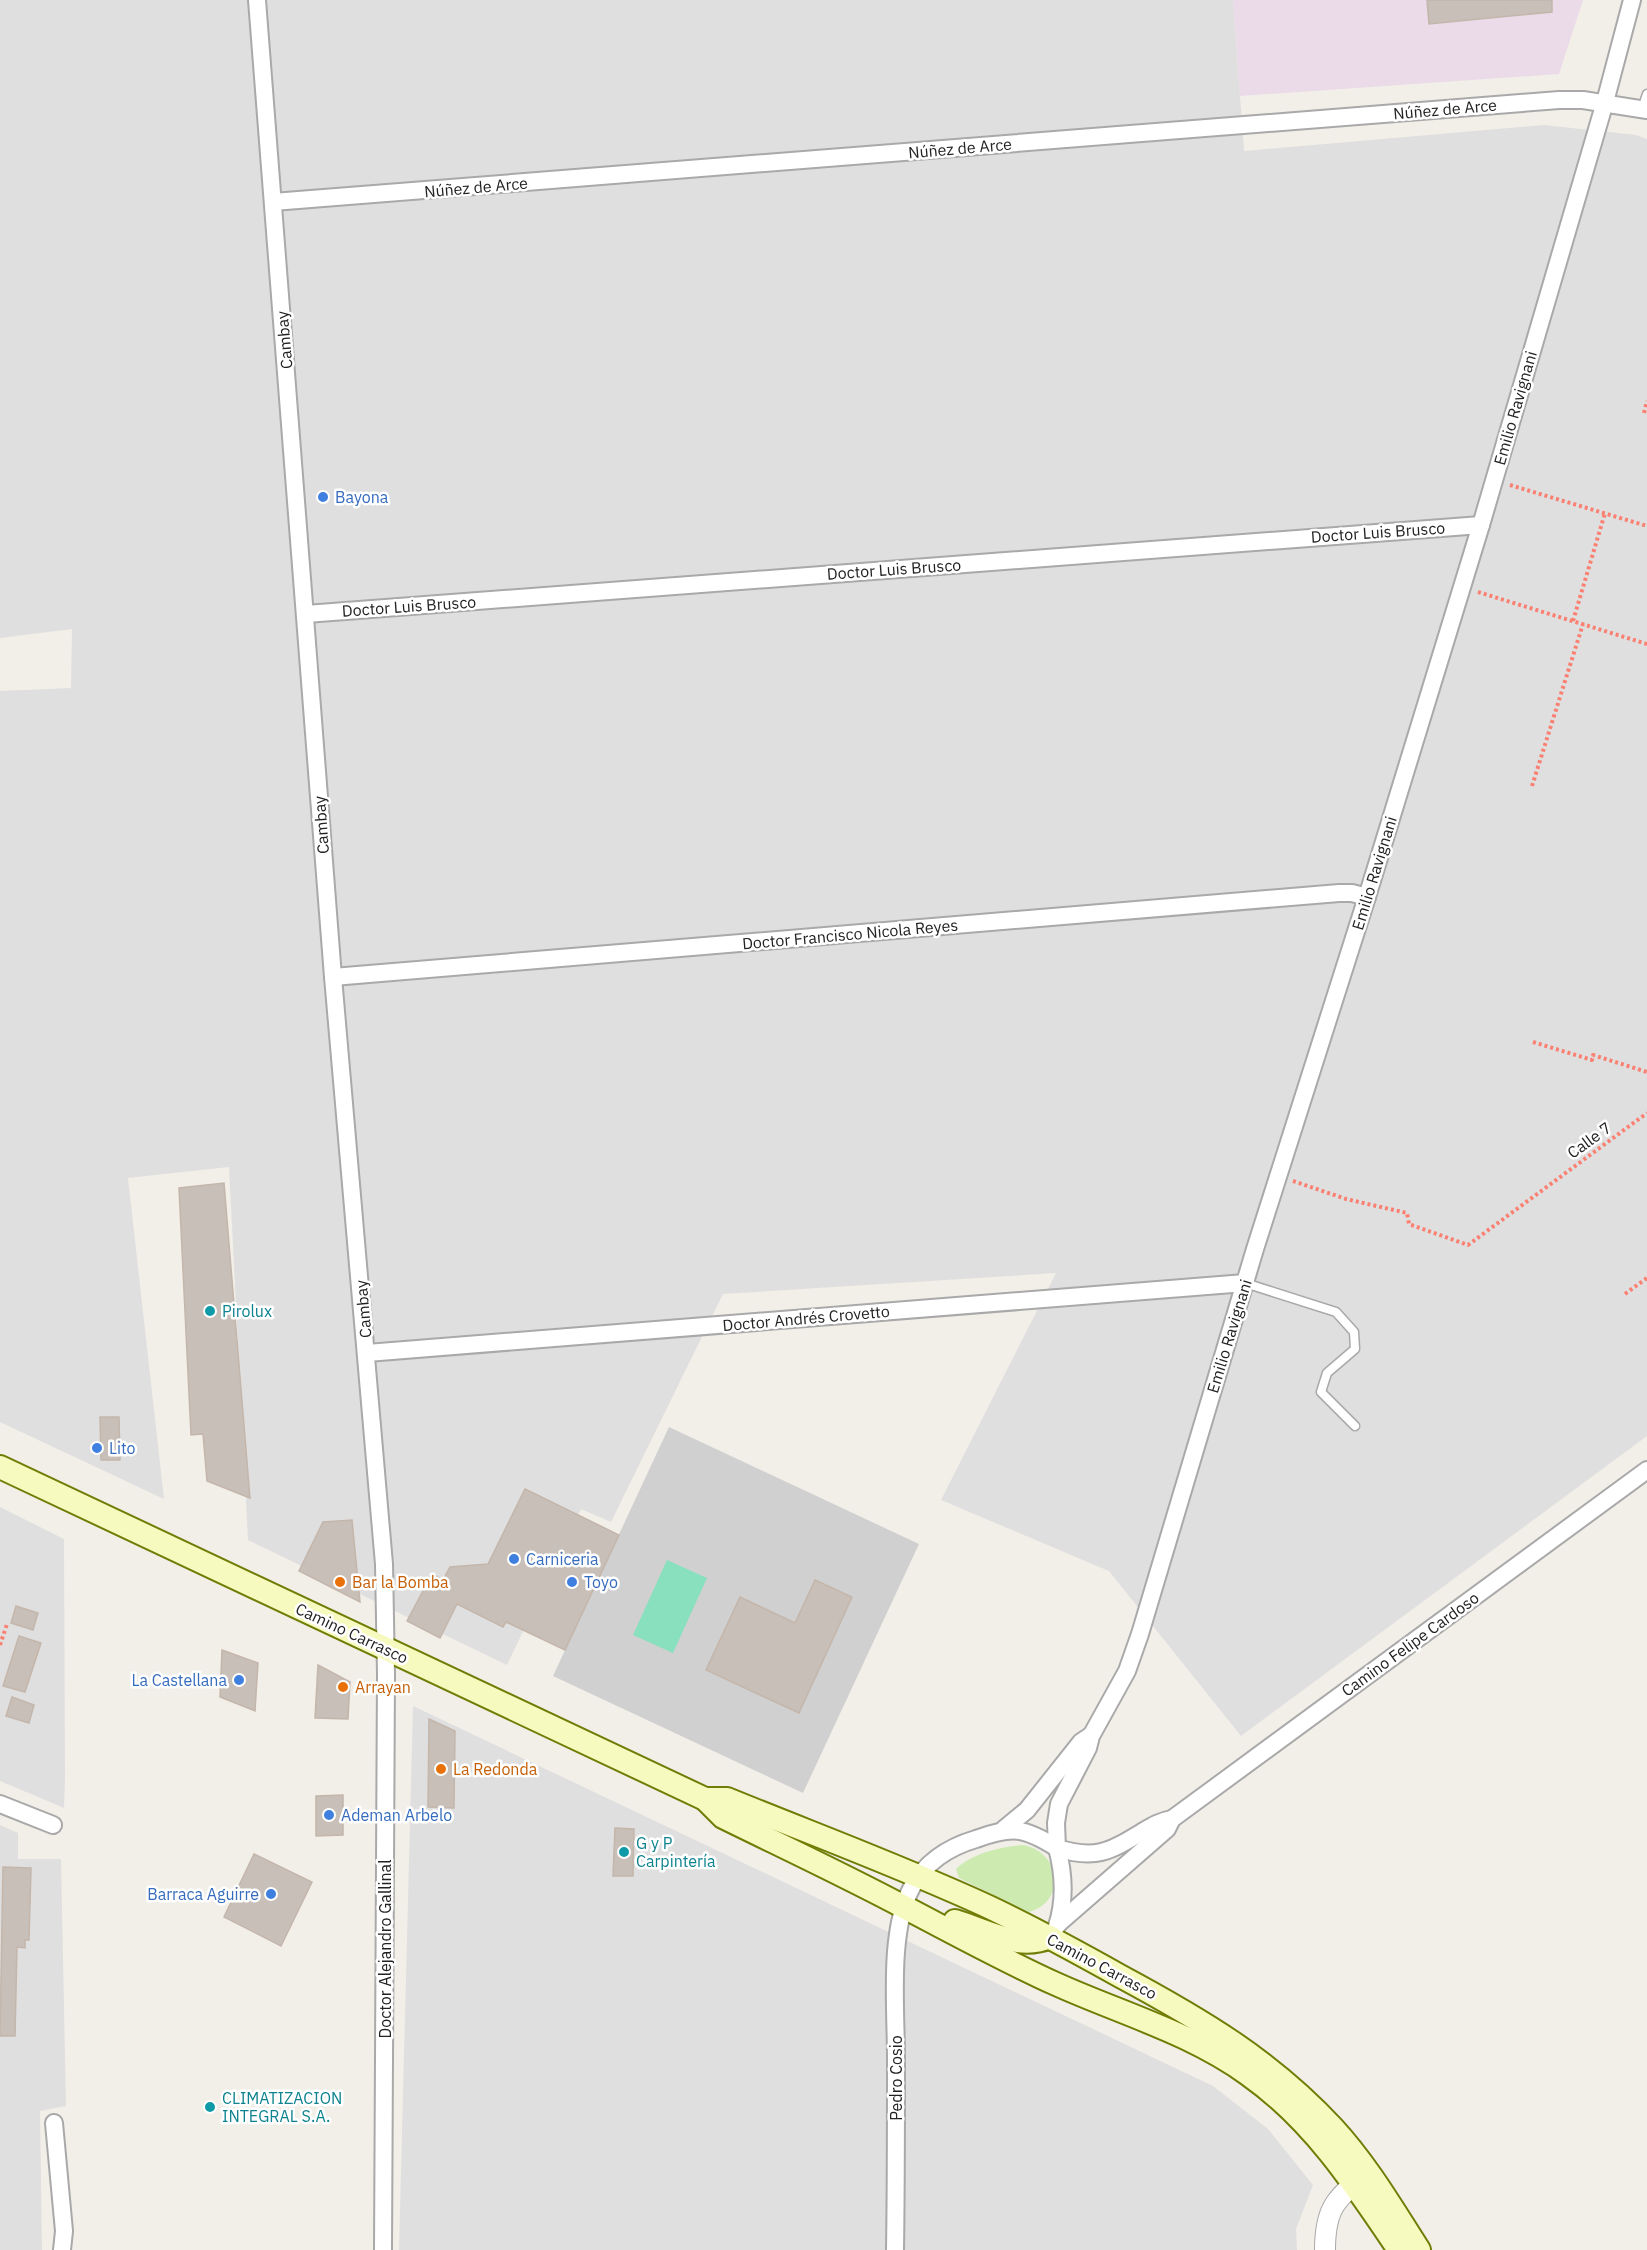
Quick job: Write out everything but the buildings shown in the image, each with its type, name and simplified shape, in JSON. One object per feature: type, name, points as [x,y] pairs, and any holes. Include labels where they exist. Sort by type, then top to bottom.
[{"type":"main road","name":"Camino Carrasco","points":[[0,1467],[705,1799],[723,1816],[1056,1984],[1220,2056],[1249,2074],[1284,2103],[1322,2144],[1362,2178],[1419,2250]]},
{"type":"main road","name":"Camino Carrasco","points":[[705,1799],[727,1799],[919,1876],[991,1908],[1054,1931],[1202,2020],[1252,2054],[1332,2127],[1362,2178],[1399,2250]]},
{"type":"main road","points":[[905,1907],[1020,1943],[1038,1942],[1054,1931]]},
{"type":"street","name":"Cambay","points":[[257,0],[333,977],[384,1564],[385,1649]]},
{"type":"street","name":"Emilio Ravignani","points":[[1054,1931],[1063,1891],[1062,1869],[1057,1848],[1056,1823],[1059,1804],[1089,1748],[1091,1736],[1127,1671],[1137,1643],[1245,1283],[1481,525],[1605,102],[1632,0]]},
{"type":"street","name":"Núñez de Arce","points":[[273,202],[1559,100],[1645,104]]},
{"type":"street","name":"Doctor Luis Brusco","points":[[306,614],[1481,525]]},
{"type":"street","name":"Doctor Francisco Nicola Reyes","points":[[333,977],[1327,894],[1352,893],[1367,897]]},
{"type":"street","name":"Doctor Andrés Crovetto","points":[[367,1353],[1245,1283]]},
{"type":"street","name":"Camino Felipe Cardoso","points":[[1057,1848],[1078,1854],[1100,1852],[1118,1846],[1160,1821],[1172,1819],[1647,1470]]},
{"type":"street","name":"Doctor Alejandro Gallinal","points":[[383,2250],[385,1649]]},
{"type":"street","name":"Emilio Ravignani","points":[[905,1907],[911,1889],[928,1865],[956,1845],[1004,1829],[1028,1810],[1081,1742],[1091,1736]]},
{"type":"street","points":[[0,1804],[53,1825]]},
{"type":"street","name":"Camino Felipe Cardoso","points":[[1054,1931],[1167,1829],[1172,1819]]},
{"type":"street","points":[[1004,1829],[1039,1837],[1057,1848]]},
{"type":"street","name":"Pedro Cosio","points":[[896,2250],[896,1941],[905,1907]]},
{"type":"street","points":[[54,2123],[64,2231],[62,2250]]},
{"type":"street","points":[[1325,2250],[1328,2216],[1346,2189],[1362,2178]]},
{"type":"lane","points":[[1245,1283],[1336,1312],[1354,1332],[1355,1349],[1327,1373],[1321,1392],[1355,1426]]},
{"type":"path","points":[[1644,413],[1647,401]]},
{"type":"path","points":[[1494,480],[1647,526]]},
{"type":"path","points":[[1573,621],[1605,513]]},
{"type":"path","points":[[1462,587],[1647,644]]},
{"type":"path","points":[[1532,786],[1583,624]]},
{"type":"path","points":[[1533,1042],[1592,1060],[1593,1054],[1647,1072]]},
{"type":"path","name":"Calle 7","points":[[1278,1176],[1346,1199],[1407,1213],[1409,1224],[1467,1245],[1647,1113]]},
{"type":"path","points":[[1625,1294],[1647,1278]]},
{"type":"path","points":[[0,1645],[7,1624]]},
{"type":"shaded area","points":[[0,0],[1233,0],[1244,151],[1544,125],[1636,135],[1647,139],[1647,1436],[1241,1736],[1109,1571],[941,1500],[1056,1273],[723,1294],[611,1522],[581,1509],[507,1665],[248,1540],[229,1167],[128,1178],[164,1499],[0,1422],[0,691],[71,688],[72,629],[0,638]]},
{"type":"shaded area","points":[[1233,0],[1583,0],[1559,74],[1240,96]]},
{"type":"shaded area","points":[[669,1427],[919,1544],[803,1793],[553,1676]]},
{"type":"shaded area","points":[[0,1507],[64,1539],[64,1808],[0,1781]]},
{"type":"shaded area","points":[[413,1706],[1213,2086],[1268,2129],[1313,2185],[1296,2229],[1297,2250],[399,2250]]},
{"type":"shaded area","points":[[0,1825],[18,1833],[18,1859],[61,1859],[66,2106],[40,2111],[42,2250],[0,2250]]},
{"type":"green space","points":[[667,1560],[707,1578],[673,1653],[633,1635]]},
{"type":"green space","points":[[1023,1845],[1036,1849],[1052,1866],[1054,1888],[1049,1898],[1041,1906],[1029,1912],[959,1878],[956,1869],[970,1859],[996,1849]]},
{"type":"place","name":"Bayona","points":[[323,497]]},
{"type":"place","name":"Pirolux","points":[[210,1311]]},
{"type":"place","name":"Lito","points":[[97,1448]]},
{"type":"place","name":"Carniceria","points":[[514,1559]]},
{"type":"place","name":"Bar la Bomba","points":[[340,1582]]},
{"type":"place","name":"Toyo","points":[[572,1582]]},
{"type":"place","name":"La Castellana","points":[[239,1680]]},
{"type":"place","name":"Arrayan","points":[[343,1687]]},
{"type":"place","name":"La Redonda","points":[[441,1769]]},
{"type":"place","name":"Ademan Arbelo","points":[[329,1815]]},
{"type":"place","name":"G y P Carpintería","points":[[624,1852]]},
{"type":"place","name":"Barraca Aguirre","points":[[271,1894]]},
{"type":"place","name":"CLIMATIZACION INTEGRAL S.A.","points":[[210,2107]]}]
